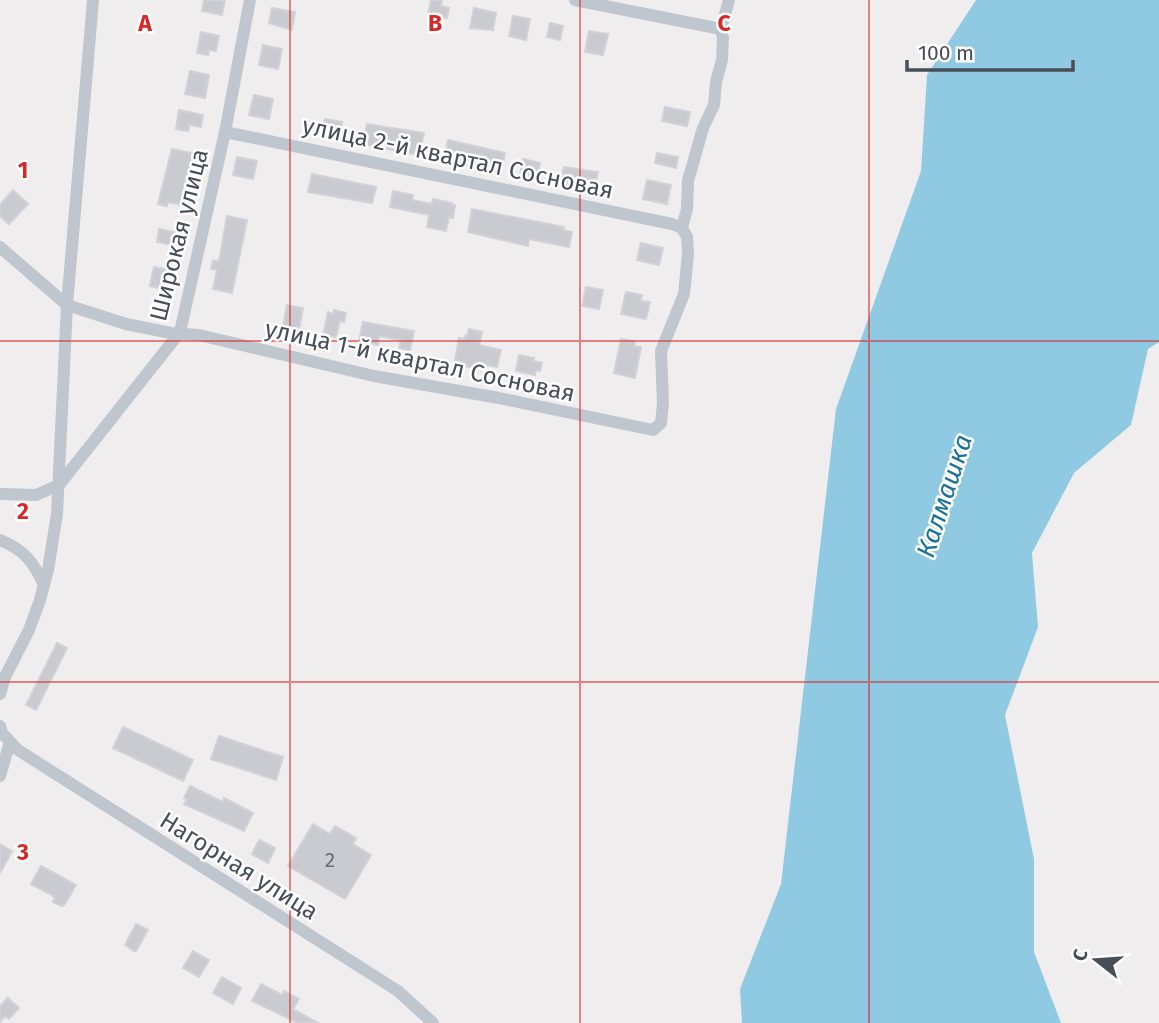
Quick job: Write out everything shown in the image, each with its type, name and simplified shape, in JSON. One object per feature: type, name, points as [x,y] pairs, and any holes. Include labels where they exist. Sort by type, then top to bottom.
[{"type":"street","points":[[0,694],[5,677],[29,630],[44,585],[57,514],[67,305],[93,0]]},
{"type":"street","name":"Широкая улица","points":[[59,485],[180,332],[225,132],[250,0]]},
{"type":"street","points":[[575,0],[721,29]]},
{"type":"street","points":[[682,228],[694,155],[714,105],[722,60],[721,29],[729,0]]},
{"type":"street","name":"улица 2-й квартал Сосновая","points":[[225,132],[672,223],[682,228]]},
{"type":"street","name":"улица 1-й квартал Сосновая","points":[[67,305],[126,324],[180,332],[374,376],[499,398],[653,430],[661,423],[661,351],[684,294],[688,254],[687,237],[682,228]]},
{"type":"street","points":[[0,247],[67,305]]},
{"type":"street","points":[[0,494],[36,495],[59,485]]},
{"type":"street","points":[[0,541],[16,547],[27,556],[44,585]]},
{"type":"street","points":[[0,776],[7,739]]},
{"type":"street","name":"Нагорная улица","points":[[7,739],[398,991],[433,1023]]},
{"type":"water","name":"Калмашка","points":[[976,0],[1159,0],[1159,342],[1148,349],[1131,425],[1074,473],[1032,553],[1038,627],[1005,715],[1034,859],[1034,952],[1061,1023],[742,1023],[740,989],[781,884],[836,409],[921,171],[927,75]]},
{"type":"building","points":[[204,0],[225,0],[222,15],[202,11]]},
{"type":"building","points":[[431,0],[442,0],[441,6],[449,8],[447,18],[428,15]]},
{"type":"building","points":[[272,8],[295,12],[292,30],[269,23]]},
{"type":"building","points":[[474,8],[496,13],[493,30],[470,28]]},
{"type":"building","points":[[513,16],[530,19],[526,40],[509,36]]},
{"type":"building","points":[[550,23],[563,26],[560,40],[547,37]]},
{"type":"building","points":[[589,31],[608,34],[603,55],[585,52]]},
{"type":"building","points":[[201,32],[219,36],[216,51],[209,50],[208,55],[197,53]]},
{"type":"building","points":[[263,45],[282,49],[278,69],[259,65]]},
{"type":"building","points":[[190,71],[209,75],[205,98],[185,94]]},
{"type":"building","points":[[254,95],[273,99],[269,119],[249,115]]},
{"type":"building","points":[[665,107],[690,112],[687,126],[662,121]]},
{"type":"building","points":[[179,110],[203,115],[201,127],[189,125],[188,131],[176,129]]},
{"type":"building","points":[[325,119],[342,122],[339,139],[321,135]]},
{"type":"building","points":[[367,124],[424,133],[419,155],[363,144]]},
{"type":"building","points":[[448,140],[505,153],[501,173],[444,160]]},
{"type":"building","points":[[172,149],[196,154],[193,165],[190,164],[182,205],[168,202],[167,206],[158,204]]},
{"type":"building","points":[[657,153],[678,157],[676,168],[655,163]]},
{"type":"building","points":[[237,157],[257,161],[253,179],[233,175]]},
{"type":"building","points":[[523,159],[540,163],[537,178],[520,175]]},
{"type":"building","points":[[564,167],[598,172],[595,186],[574,182],[573,186],[560,183]]},
{"type":"building","points":[[312,174],[376,187],[372,203],[308,192]]},
{"type":"building","points":[[647,180],[671,185],[667,204],[643,199]]},
{"type":"building","points":[[13,190],[28,204],[9,224],[0,216],[0,205]]},
{"type":"building","points":[[393,191],[413,195],[412,200],[432,204],[433,199],[455,205],[453,218],[449,217],[446,231],[427,227],[429,215],[390,207]]},
{"type":"building","points":[[472,209],[564,227],[563,230],[572,232],[569,247],[529,239],[528,246],[468,232]]},
{"type":"building","points":[[227,216],[247,220],[232,293],[213,289],[217,270],[211,269],[213,260],[219,262]]},
{"type":"building","points":[[159,229],[174,232],[172,245],[157,242]]},
{"type":"building","points":[[641,243],[663,248],[659,265],[637,260]]},
{"type":"building","points":[[154,267],[170,270],[166,290],[150,286]]},
{"type":"building","points":[[586,287],[603,290],[599,309],[582,306]]},
{"type":"building","points":[[626,292],[642,295],[641,301],[650,302],[646,319],[621,314]]},
{"type":"building","points":[[287,305],[303,308],[299,329],[283,326]]},
{"type":"building","points":[[334,310],[346,313],[344,322],[340,321],[336,337],[323,335],[328,312],[333,314]]},
{"type":"building","points":[[363,322],[414,331],[410,350],[399,348],[401,340],[379,336],[378,345],[359,341]]},
{"type":"building","points":[[469,329],[482,332],[479,345],[501,350],[497,367],[475,363],[474,368],[459,365],[460,361],[455,360],[459,338],[464,339]]},
{"type":"building","points":[[621,339],[635,341],[634,346],[641,347],[635,378],[614,373]]},
{"type":"building","points":[[519,355],[542,363],[540,371],[536,370],[535,375],[516,371]]},
{"type":"building","points":[[57,643],[67,648],[36,710],[26,705]]},
{"type":"building","points":[[123,727],[193,760],[183,781],[113,748]]},
{"type":"building","points":[[219,736],[283,757],[276,780],[211,759]]},
{"type":"building","points":[[190,786],[223,802],[224,798],[253,813],[244,831],[184,804]]},
{"type":"building","points":[[313,824],[330,834],[335,826],[356,838],[353,844],[371,855],[345,899],[288,866]]},
{"type":"building","points":[[259,840],[275,848],[268,863],[252,854]]},
{"type":"building","points":[[0,844],[12,851],[0,873]]},
{"type":"building","points":[[41,866],[76,885],[62,906],[53,902],[55,899],[52,895],[31,884]]},
{"type":"building","points":[[136,924],[148,930],[134,951],[125,945]]},
{"type":"building","points":[[193,951],[209,960],[199,977],[183,968]]},
{"type":"building","points":[[222,977],[241,988],[233,1004],[213,993]]},
{"type":"building","points":[[261,984],[282,995],[284,991],[299,999],[293,1009],[318,1023],[298,1023],[252,1001]]},
{"type":"building","points":[[8,998],[19,1008],[9,1019],[5,1016],[0,1022],[0,1006]]}]
